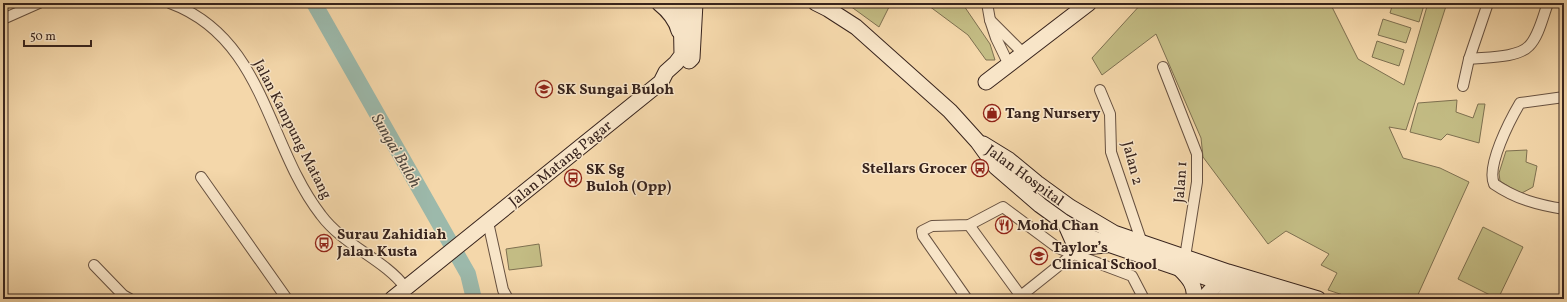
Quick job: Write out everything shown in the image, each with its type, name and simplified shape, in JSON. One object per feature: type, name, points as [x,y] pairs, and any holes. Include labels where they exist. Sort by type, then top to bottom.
[{"type":"main road","points":[[658,3],[670,13],[677,23],[683,46]]},
{"type":"main road","name":"Jalan Matang Pagar","points":[[392,299],[661,82],[666,72],[682,55],[681,3]]},
{"type":"main road","points":[[661,82],[676,77],[692,58],[695,3]]},
{"type":"main road","name":"Jalan Hospital","points":[[816,3],[856,27],[950,111],[978,142],[996,167],[1040,205],[1065,223],[1089,237],[1111,245],[1182,263]]},
{"type":"main road","points":[[986,82],[1089,3]]},
{"type":"main road","name":"Jalan Hospital","points":[[978,142],[1009,160],[1070,208],[1114,233],[1232,283],[1318,299]]},
{"type":"main road","points":[[1037,183],[1051,201],[1087,228],[1089,237]]},
{"type":"main road","points":[[1065,223],[1076,252],[1084,247],[1111,245]]},
{"type":"main road","points":[[1182,263],[1194,289],[1194,299]]},
{"type":"main road","points":[[1203,299],[1232,283],[1282,299]]},
{"type":"main road","points":[[1223,299],[1232,283]]},
{"type":"street","points":[[3,19],[39,3]]},
{"type":"street","name":"Jalan Kampung Matang","points":[[170,3],[204,22],[224,39],[251,74],[305,192],[322,217],[338,234],[398,277],[406,287]]},
{"type":"street","points":[[987,3],[990,20],[996,38],[1009,65]]},
{"type":"street","points":[[1463,86],[1488,3]]},
{"type":"street","points":[[1470,59],[1522,51],[1530,46],[1548,3]]},
{"type":"street","points":[[990,20],[1023,54]]},
{"type":"street","name":"Jalan 1","points":[[1163,67],[1197,154],[1197,182],[1182,263]]},
{"type":"street","name":"Jalan 2","points":[[1100,90],[1110,114],[1112,152],[1142,244]]},
{"type":"street","points":[[1564,97],[1520,103],[1498,151],[1491,174],[1494,184],[1513,196],[1540,205],[1564,209]]},
{"type":"street","points":[[200,177],[286,299]]},
{"type":"street","points":[[967,299],[922,233],[923,230],[930,226],[969,226],[1005,207],[1058,248],[1076,252],[1132,276],[1144,299]]},
{"type":"street","points":[[488,222],[503,290],[508,299]]},
{"type":"street","points":[[969,226],[1020,298],[1076,252],[1089,237]]},
{"type":"street","points":[[94,264],[123,295],[130,299]]},
{"type":"shaded area","points":[[846,3],[891,3],[879,27]]},
{"type":"shaded area","points":[[925,3],[962,3],[990,44],[995,60],[986,60],[968,35]]},
{"type":"shaded area","points":[[1142,3],[1330,3],[1358,59],[1404,85],[1428,3],[1447,3],[1406,130],[1389,127],[1403,158],[1440,168],[1469,182],[1416,299],[1355,299],[1328,290],[1337,273],[1321,265],[1329,254],[1286,231],[1268,244],[1203,157],[1201,138],[1156,34],[1102,75],[1092,58]]},
{"type":"shaded area","points":[[1393,3],[1419,3],[1424,5],[1419,22],[1390,13]]},
{"type":"shaded area","points":[[1383,19],[1411,28],[1406,43],[1378,35]]},
{"type":"shaded area","points":[[1377,41],[1404,50],[1399,66],[1372,57]]},
{"type":"shaded area","points":[[1457,100],[1456,112],[1473,118],[1478,104],[1485,104],[1479,143],[1447,134],[1441,140],[1410,132],[1418,103]]},
{"type":"shaded area","points":[[1527,150],[1526,162],[1537,166],[1533,187],[1522,193],[1500,181],[1499,173],[1506,151]]},
{"type":"shaded area","points":[[1483,227],[1523,247],[1498,299],[1458,279]]},
{"type":"shaded area","points":[[539,244],[542,266],[509,270],[506,249]]},
{"type":"waterway","name":"Sungai Buloh","points":[[314,3],[468,274],[474,299]]},
{"type":"place","name":"SK Sungai Buloh","points":[[544,89]]},
{"type":"place","name":"Tang Nursery","points":[[992,113]]},
{"type":"place","name":"Stellars Grocer","points":[[980,168]]},
{"type":"place","name":"SK Sg Buloh (Opp)","points":[[573,178]]},
{"type":"place","name":"Mohd Chan","points":[[1004,225]]},
{"type":"place","name":"Surau Zahidiah Jalan Kusta","points":[[324,243]]},
{"type":"place","name":"Taylor’s Clinical School","points":[[1039,256]]}]
